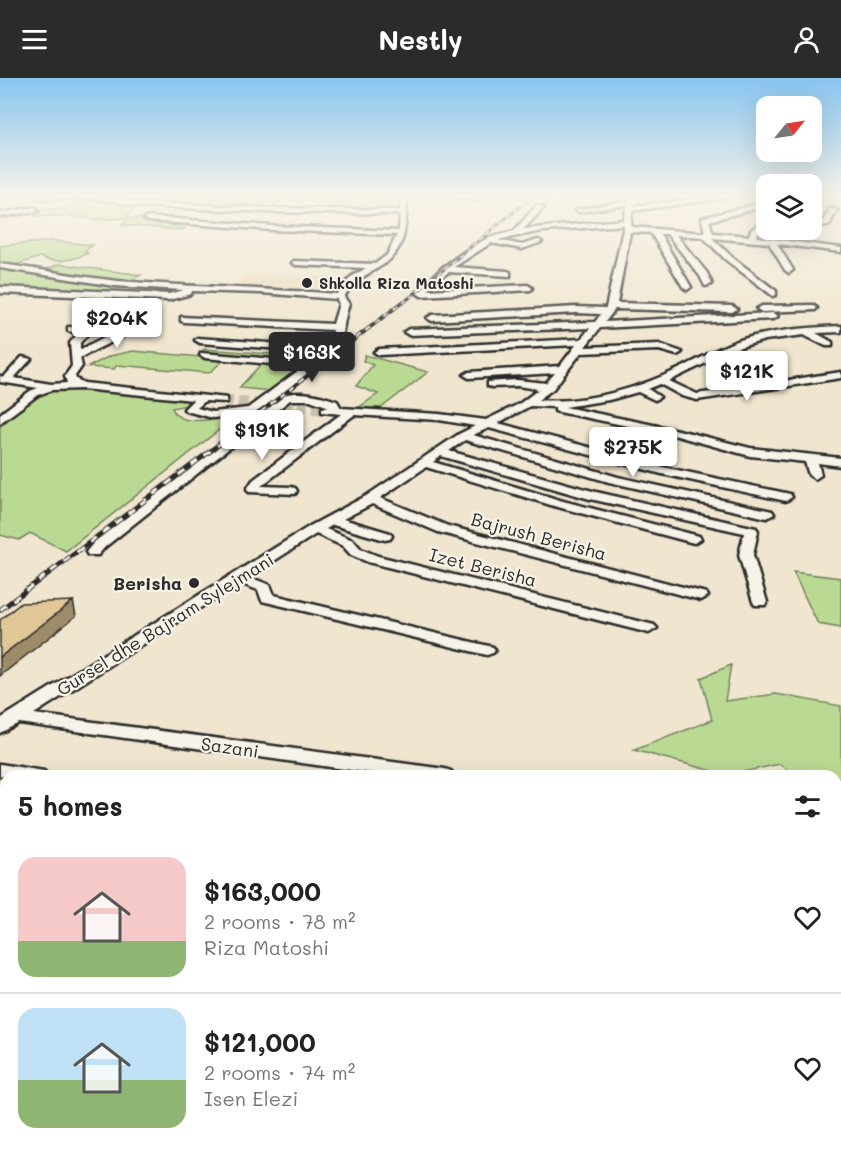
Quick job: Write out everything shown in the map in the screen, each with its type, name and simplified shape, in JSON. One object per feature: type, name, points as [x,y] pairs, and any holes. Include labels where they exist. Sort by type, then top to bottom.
[{"type":"street","points":[[340,297],[347,284],[385,263],[397,245]]},
{"type":"street","points":[[482,245],[446,269],[421,293],[528,288]]},
{"type":"street","points":[[512,245],[528,245]]},
{"type":"street","name":"Gursel dhe Bajram Sylejmani","points":[[0,728],[315,529],[370,499],[463,436],[533,404],[610,309],[624,245]]},
{"type":"street","points":[[662,245],[687,287]]},
{"type":"street","points":[[680,245],[704,275],[708,284]]},
{"type":"street","points":[[718,245],[740,268],[758,278],[773,293]]},
{"type":"street","points":[[774,245],[789,270]]},
{"type":"street","points":[[820,245],[838,245]]},
{"type":"street","points":[[296,263],[378,266]]},
{"type":"street","points":[[457,263],[486,266],[503,264]]},
{"type":"street","points":[[0,266],[107,282],[200,289],[261,290],[340,297]]},
{"type":"street","points":[[446,269],[507,274]]},
{"type":"street","points":[[0,290],[169,297],[200,289]]},
{"type":"street","points":[[202,398],[190,409],[213,415],[251,411],[336,345],[344,304],[340,297]]},
{"type":"street","points":[[432,318],[610,309],[812,308]]},
{"type":"street","points":[[410,332],[595,328],[773,316]]},
{"type":"street","points":[[184,319],[338,327]]},
{"type":"street","points":[[76,362],[104,340],[127,331],[140,321]]},
{"type":"street","points":[[798,323],[841,321]]},
{"type":"street","points":[[595,328],[656,331],[745,325]]},
{"type":"street","points":[[67,382],[76,362],[75,343],[85,331],[71,329]]},
{"type":"street","points":[[533,404],[581,402],[639,388],[662,381],[713,354],[741,343],[806,332],[841,330]]},
{"type":"street","points":[[806,332],[829,345]]},
{"type":"street","points":[[200,340],[332,350]]},
{"type":"street","points":[[379,352],[581,346],[658,347],[677,352]]},
{"type":"street","points":[[205,355],[312,365]]},
{"type":"street","points":[[76,362],[90,358]]},
{"type":"street","points":[[3,380],[26,359]]},
{"type":"street","points":[[469,375],[563,369]]},
{"type":"street","points":[[662,381],[693,397],[841,375]]},
{"type":"street","points":[[3,380],[51,387]]},
{"type":"street","points":[[0,420],[34,393],[67,382],[82,386],[223,400]]},
{"type":"street","points":[[492,384],[518,383],[549,387]]},
{"type":"street","points":[[639,388],[655,397]]},
{"type":"street","points":[[93,552],[200,464],[287,397],[299,395],[330,402],[335,405],[331,410],[439,417],[488,424],[662,471],[786,497]]},
{"type":"street","points":[[533,404],[678,433],[750,452],[841,462]]},
{"type":"street","points":[[291,491],[253,489],[257,483],[351,412]]},
{"type":"street","points":[[463,436],[531,457],[656,490],[767,514]]},
{"type":"street","points":[[440,452],[510,475],[651,511],[751,531],[746,555],[760,602]]},
{"type":"street","points":[[811,459],[815,475]]},
{"type":"street","points":[[425,463],[565,507],[694,539]]},
{"type":"street","name":"Bajrush Berisha","points":[[370,499],[443,529],[701,596]]},
{"type":"street","points":[[331,520],[385,536]]},
{"type":"street","name":"Izet Berisha","points":[[315,529],[348,543],[356,552],[373,559],[648,628]]},
{"type":"street","points":[[239,578],[265,588],[267,598],[487,650]]},
{"type":"street","name":"Sazani","points":[[16,717],[401,770]]},
{"type":"shaded area","points":[[248,274],[353,279],[341,295],[233,287]]},
{"type":"green space","points":[[93,245],[84,251],[88,253],[76,258],[58,261],[40,257],[13,266],[0,263],[0,246]]},
{"type":"green space","points":[[59,264],[141,275],[130,281],[114,281],[43,271]]},
{"type":"green space","points":[[0,267],[73,279],[192,288],[165,295],[0,288]]},
{"type":"green space","points":[[204,349],[314,357],[309,364],[200,354]]},
{"type":"green space","points":[[133,351],[225,359],[209,373],[117,365],[114,369],[88,367],[110,356]]},
{"type":"green space","points":[[365,355],[428,372],[381,408],[358,408],[378,394],[356,386],[373,365],[363,361]]},
{"type":"green space","points":[[262,363],[301,367],[271,391],[239,388]]},
{"type":"green space","points":[[70,388],[187,400],[187,405],[172,408],[176,415],[183,419],[201,420],[238,415],[66,551],[30,533],[19,540],[0,535],[0,427],[35,395],[46,389]]},
{"type":"green space","points":[[793,572],[841,578],[841,628],[818,624]]},
{"type":"green space","points":[[731,665],[725,701],[776,694],[841,706],[841,770],[788,770],[780,764],[752,770],[709,770],[634,750],[712,720],[701,678]]},
{"type":"building","points":[[73,601],[0,657],[0,620],[21,603]]},
{"type":"tunnel","points":[[223,400],[326,410]]},
{"type":"railway","points":[[403,303],[473,245]]},
{"type":"railway","points":[[223,441],[404,301]]},
{"type":"railway","points":[[0,610],[225,440]]},
{"type":"place","name":"Shkolla Riza Matoshi","points":[[307,283]]},
{"type":"place","name":"Berisha","points":[[194,583]]}]
